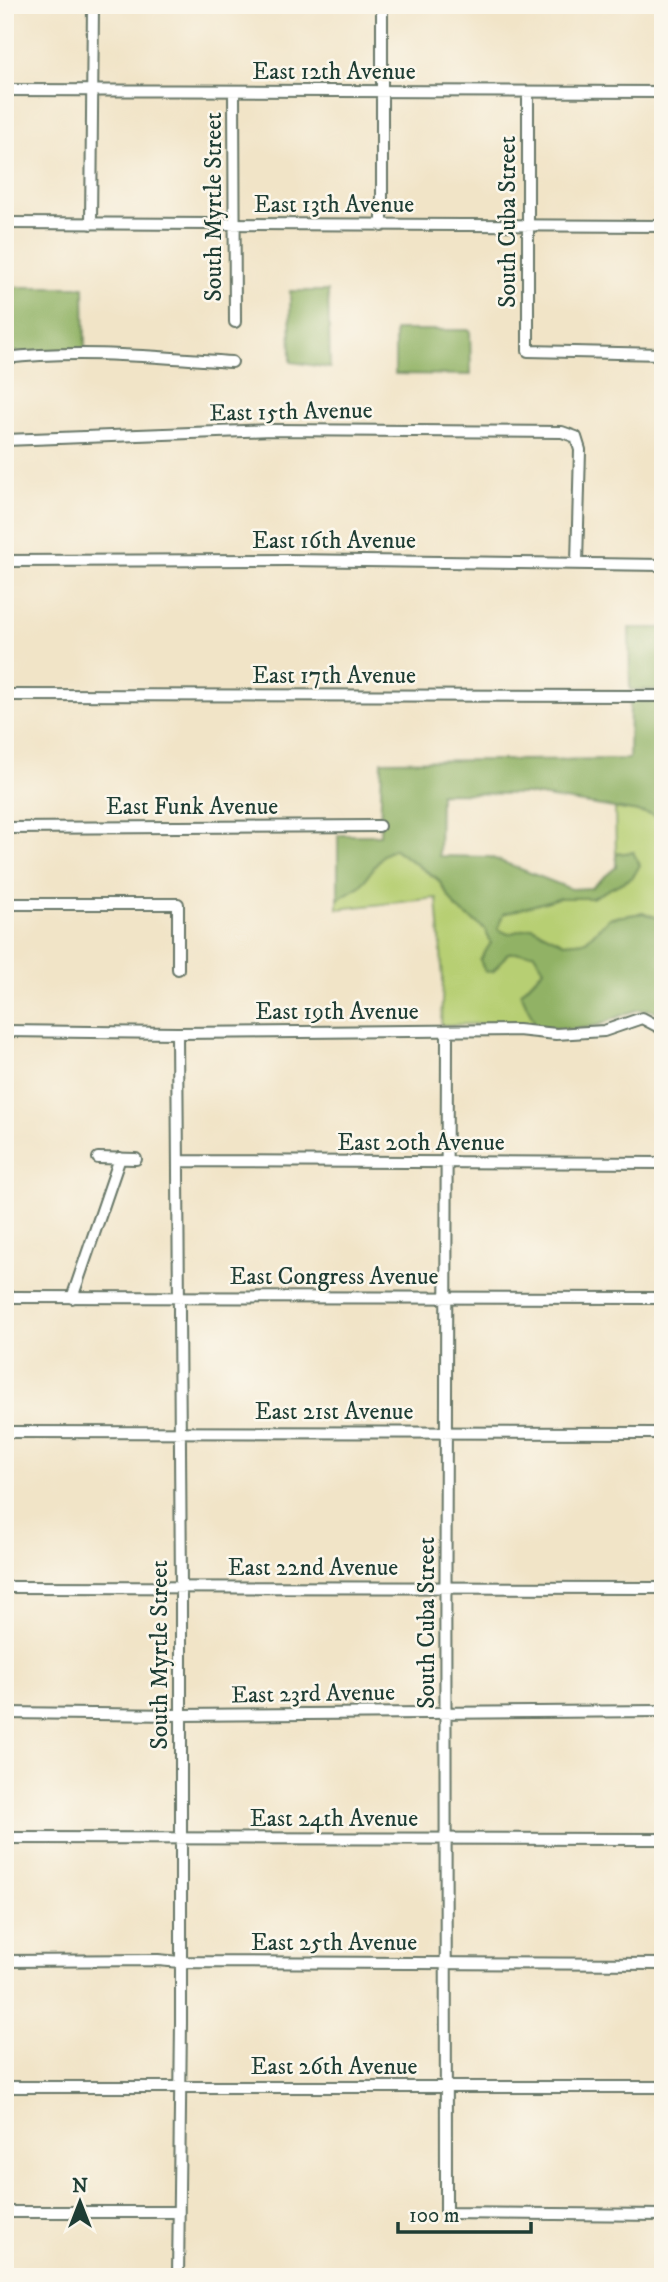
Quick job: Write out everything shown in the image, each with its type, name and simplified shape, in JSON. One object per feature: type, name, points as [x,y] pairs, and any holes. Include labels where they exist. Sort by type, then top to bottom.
[{"type":"street","points":[[91,225],[93,5]]},
{"type":"street","points":[[382,5],[382,226]]},
{"type":"street","name":"East 12th Avenue","points":[[5,90],[663,92]]},
{"type":"street","name":"South Myrtle Street","points":[[234,92],[235,322]]},
{"type":"street","name":"South Cuba Street","points":[[528,93],[528,351],[663,354]]},
{"type":"street","name":"East 13th Avenue","points":[[5,223],[663,226]]},
{"type":"street","points":[[5,358],[52,355],[118,356],[232,362]]},
{"type":"street","name":"East 15th Avenue","points":[[5,439],[273,430],[562,432],[576,437],[580,450],[578,563]]},
{"type":"street","name":"East 16th Avenue","points":[[5,561],[663,565]]},
{"type":"street","name":"East 17th Avenue","points":[[5,695],[663,696]]},
{"type":"street","name":"East Funk Avenue","points":[[5,828],[379,826]]},
{"type":"street","points":[[5,904],[178,904],[177,970]]},
{"type":"street","name":"East 19th Avenue","points":[[5,1031],[518,1030],[556,1034],[604,1031],[642,1018],[663,1029]]},
{"type":"street","name":"South Myrtle Street","points":[[177,1032],[181,1588],[178,2277]]},
{"type":"street","name":"South Cuba Street","points":[[447,1032],[444,1432],[447,1587],[446,2213],[663,2215]]},
{"type":"street","points":[[98,1158],[136,1158]]},
{"type":"street","points":[[72,1298],[120,1158]]},
{"type":"street","name":"East 20th Avenue","points":[[179,1161],[663,1163]]},
{"type":"street","name":"East Congress Avenue","points":[[5,1297],[663,1298]]},
{"type":"street","name":"East 21st Avenue","points":[[5,1432],[663,1433]]},
{"type":"street","name":"East 22nd Avenue","points":[[5,1587],[663,1588]]},
{"type":"street","name":"East 23rd Avenue","points":[[5,1713],[180,1715],[663,1712]]},
{"type":"street","name":"East 24th Avenue","points":[[5,1838],[663,1839]]},
{"type":"street","name":"East 25th Avenue","points":[[5,1961],[663,1964]]},
{"type":"street","name":"East 26th Avenue","points":[[5,2087],[663,2087]]},
{"type":"street","points":[[5,2211],[177,2211]]},
{"type":"green space","points":[[10,287],[84,287],[85,352],[11,353]]},
{"type":"green space","points":[[290,291],[328,291],[330,368],[291,362]]},
{"type":"green space","points":[[395,330],[470,330],[471,375],[395,374]]},
{"type":"green space","points":[[629,628],[663,628],[663,690],[630,690]]},
{"type":"green space","points":[[630,701],[663,702],[663,821],[651,814],[527,794],[440,793],[439,856],[490,857],[571,889],[591,888],[616,867],[616,854],[633,852],[640,865],[633,877],[592,898],[559,898],[503,914],[498,929],[508,934],[532,927],[564,943],[586,941],[609,918],[643,913],[659,918],[663,926],[663,1013],[638,1010],[593,1027],[577,1029],[536,1026],[521,993],[544,969],[534,953],[508,953],[493,971],[485,972],[480,960],[491,943],[485,929],[456,908],[438,879],[394,849],[383,855],[361,885],[338,899],[338,835],[380,835],[382,761],[629,759]]},
{"type":"green space","points":[[615,808],[652,814],[663,821],[663,926],[659,918],[643,913],[609,918],[586,941],[564,943],[532,927],[507,935],[497,930],[502,914],[559,898],[592,897],[633,852],[616,854]]},
{"type":"green space","points":[[394,849],[438,880],[456,908],[485,929],[491,943],[480,960],[494,971],[508,953],[534,953],[544,968],[521,993],[536,1026],[515,1023],[441,1025],[443,980],[437,898],[338,909],[338,899],[361,885],[383,854]]}]
